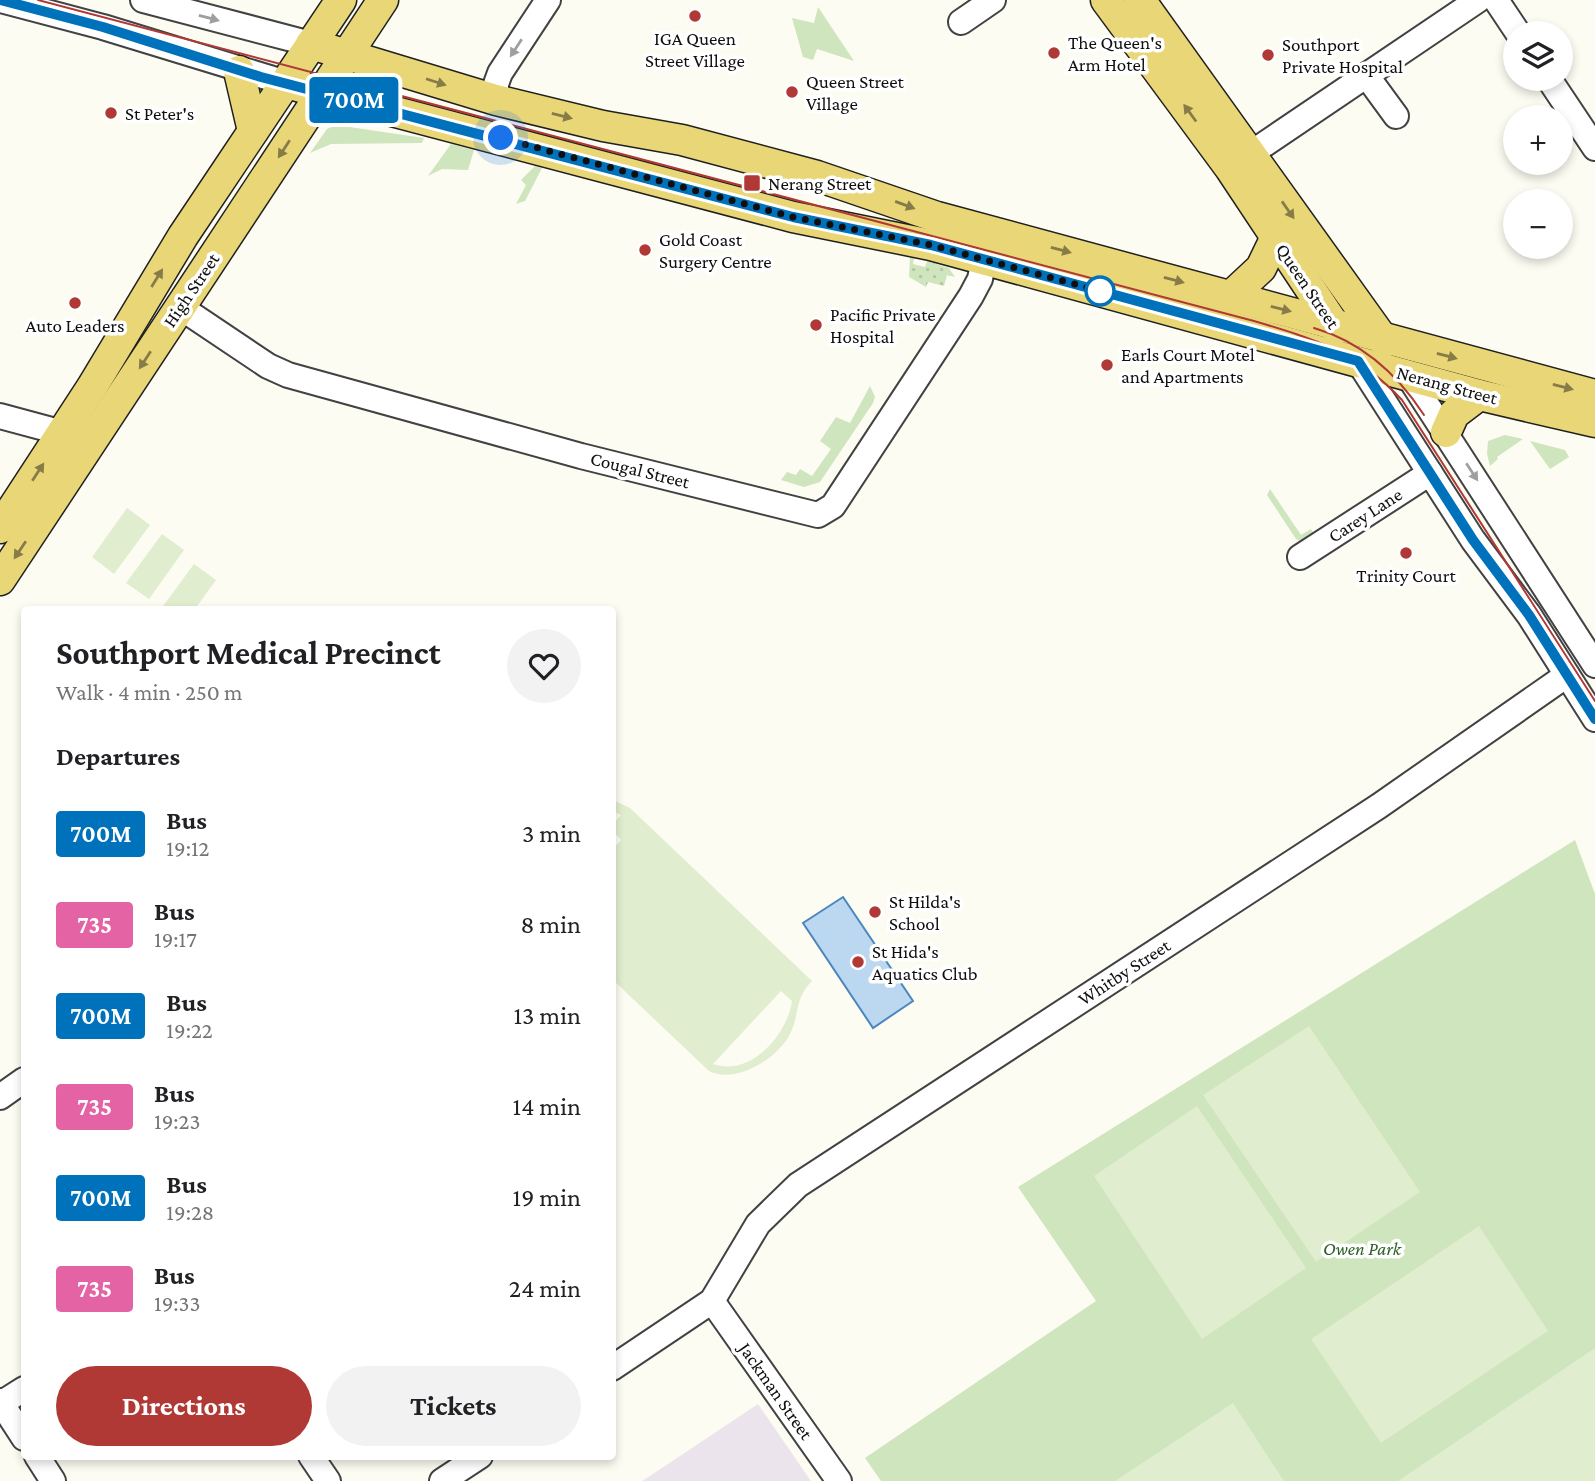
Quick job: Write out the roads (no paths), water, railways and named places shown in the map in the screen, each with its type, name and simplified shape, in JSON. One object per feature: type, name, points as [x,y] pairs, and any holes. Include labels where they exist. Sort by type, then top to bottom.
[{"type":"main road","name":"High Street","points":[[0,528],[63,433],[157,278],[341,0]]},
{"type":"main road","name":"High Street","points":[[0,580],[383,0]]},
{"type":"main road","name":"Queen Street","points":[[1106,0],[1230,168],[1358,361]]},
{"type":"main road","name":"Queen Street","points":[[1140,0],[1407,374]]},
{"type":"main road","name":"Nerang Street","points":[[311,44],[496,100],[603,126],[695,143],[849,186],[937,217],[1595,394]]},
{"type":"main road","points":[[239,71],[253,131]]},
{"type":"main road","name":"Nerang Street","points":[[286,83],[793,217],[984,259],[1479,395],[1595,422]]},
{"type":"main road","points":[[1231,296],[1261,268],[1276,237]]},
{"type":"main road","points":[[1446,432],[1454,414],[1479,395]]},
{"type":"street","name":"Nerang Street","points":[[1,0],[103,27],[239,71],[286,83]]},
{"type":"street","name":"Nerang Street","points":[[143,0],[311,44]]},
{"type":"street","points":[[496,100],[496,83],[500,73],[548,0]]},
{"type":"street","points":[[961,22],[993,0]]},
{"type":"street","points":[[1250,154],[1478,0]]},
{"type":"street","points":[[1496,0],[1510,21]]},
{"type":"street","points":[[1366,75],[1396,116]]},
{"type":"street","points":[[1557,91],[1595,148]]},
{"type":"street","name":"Cougal Street","points":[[180,307],[268,366],[288,375],[581,456],[818,515],[833,506],[976,287],[984,259]]},
{"type":"street","name":"Queen Street","points":[[1358,361],[1595,719]]},
{"type":"street","name":"Queen Street","points":[[1407,374],[1595,665]]},
{"type":"street","points":[[0,416],[63,433]]},
{"type":"street","name":"Carey Lane","points":[[1300,557],[1430,473]]},
{"type":"street","name":"Whitby Street","points":[[712,1301],[758,1224],[798,1185],[1379,806],[1567,675]]},
{"type":"street","points":[[0,1097],[21,1082]]},
{"type":"street","points":[[616,1365],[712,1301]]},
{"type":"street","name":"Jackman Street","points":[[712,1301],[839,1481]]},
{"type":"street","points":[[21,1391],[1,1402],[21,1433]]},
{"type":"street","points":[[40,1460],[53,1481]]},
{"type":"street","points":[[314,1460],[328,1481]]},
{"type":"street","points":[[442,1481],[474,1460]]},
{"type":"water","name":"St Hida's Aquatics Club","points":[[843,897],[913,1001],[873,1028],[803,923]]},
{"type":"tram line","points":[[38,0],[1254,321],[1334,349],[1368,370],[1402,400],[1595,701]]},
{"type":"tram line","points":[[1314,328],[1348,342],[1377,362],[1403,386],[1424,415]]},
{"type":"place","name":"IGA Queen Street Village","points":[[695,16]]},
{"type":"place","name":"The Queen's Arm Hotel","points":[[1054,53]]},
{"type":"place","name":"Southport Private Hospital","points":[[1268,55]]},
{"type":"place","name":"Queen Street Village","points":[[792,92]]},
{"type":"place","name":"St Peter's","points":[[111,113]]},
{"type":"place","name":"Nerang Street","points":[[752,183]]},
{"type":"place","name":"Gold Coast Surgery Centre","points":[[645,250]]},
{"type":"place","name":"Auto Leaders","points":[[75,303]]},
{"type":"place","name":"Pacific Private Hospital","points":[[816,325]]},
{"type":"place","name":"Earls Court Motel and Apartments","points":[[1107,365]]},
{"type":"place","name":"Trinity Court","points":[[1406,553]]},
{"type":"place","name":"St Hilda's School","points":[[875,912]]},
{"type":"place","name":"St Hida's Aquatics Club","points":[[858,962]]},
{"type":"park label","name":"Owen Park","points":[[1362,1248]]}]
